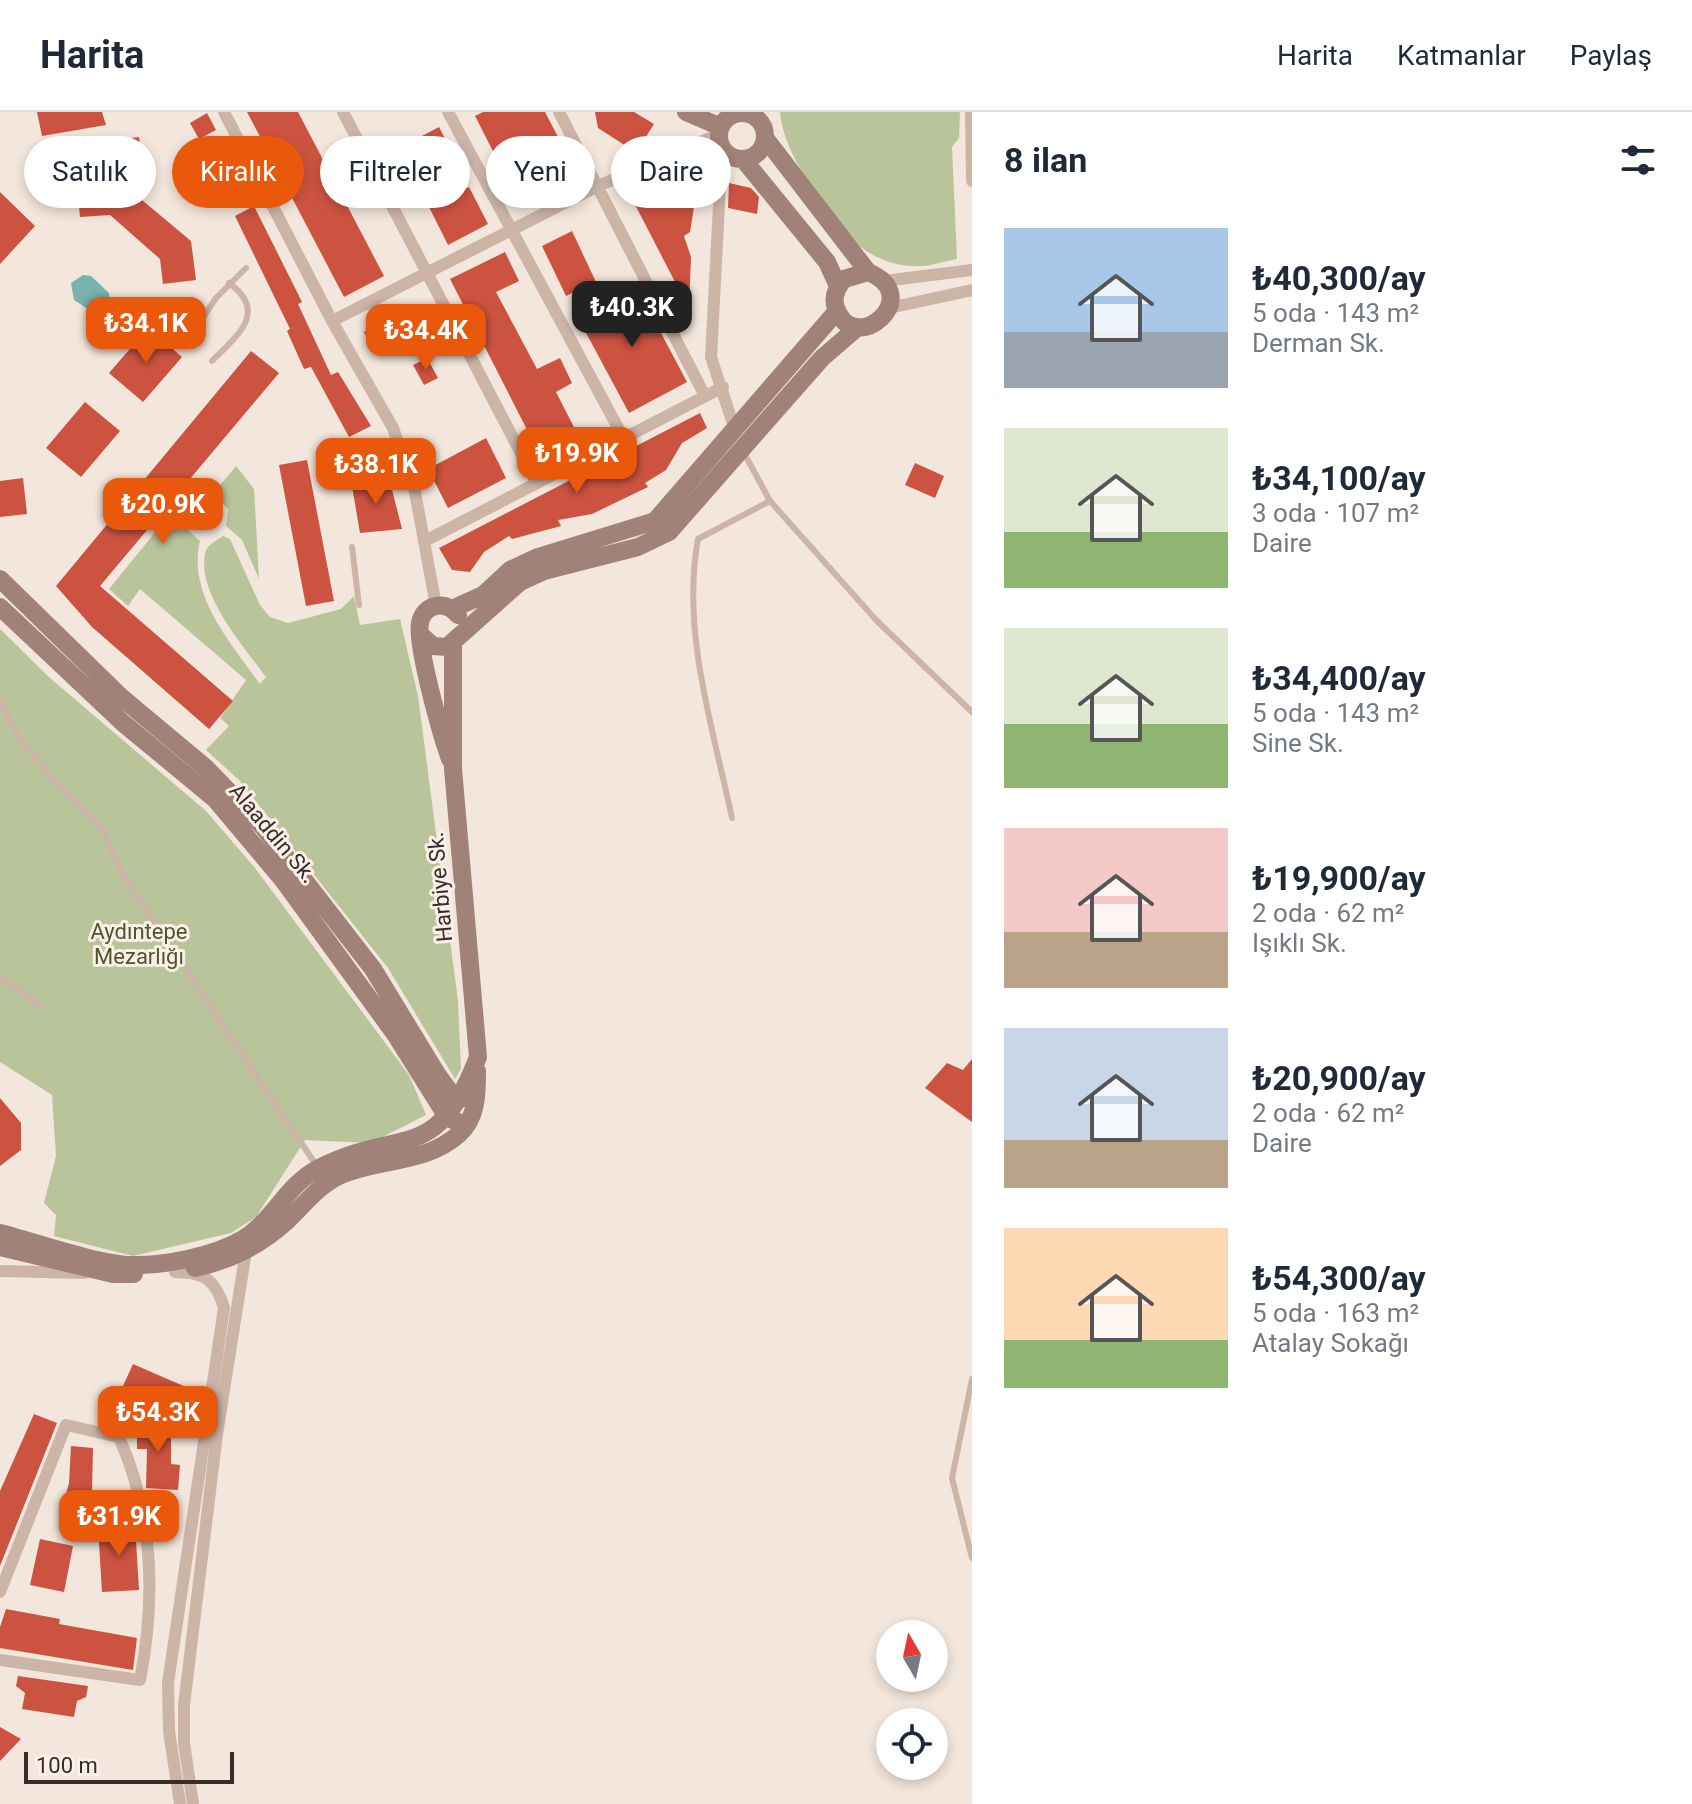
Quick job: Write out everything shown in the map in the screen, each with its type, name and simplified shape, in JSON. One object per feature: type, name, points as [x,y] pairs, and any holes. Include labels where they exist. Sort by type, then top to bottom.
[{"type":"street","points":[[224,112],[332,321],[393,428],[415,492],[444,607],[461,619],[457,638]]},
{"type":"street","points":[[343,112],[536,482]]},
{"type":"street","points":[[448,112],[623,437]]},
{"type":"street","points":[[559,112],[705,396]]},
{"type":"street","points":[[686,112],[723,128]]},
{"type":"street","points":[[971,112],[972,181]]},
{"type":"street","points":[[332,321],[509,229],[749,114],[764,127],[876,277],[889,290],[889,308],[880,321],[858,327],[822,358],[655,521],[538,557],[510,570],[483,595],[421,618],[438,719],[453,769]]},
{"type":"street","points":[[723,128],[731,157],[743,159],[760,150],[764,127]]},
{"type":"street","points":[[723,128],[711,357],[738,439]]},
{"type":"street","points":[[743,159],[827,262],[838,286],[837,311],[842,319],[858,327]]},
{"type":"street","points":[[838,286],[851,274],[876,277],[972,270]]},
{"type":"street","points":[[889,308],[972,290]]},
{"type":"street","points":[[423,637],[440,648],[457,638],[520,582],[544,571],[657,540],[669,532],[837,311]]},
{"type":"street","points":[[425,541],[723,387]]},
{"type":"street","name":"Alaaddin Sk.","points":[[3,587],[23,601],[121,697],[206,768],[263,827],[373,969],[437,1074],[451,1093],[461,1099]]},
{"type":"street","points":[[5,612],[23,601]]},
{"type":"street","name":"Alaaddin Sk.","points":[[5,612],[123,723],[215,799],[283,880],[395,1034],[447,1117]]},
{"type":"street","name":"Harbiye Sk.","points":[[317,1168],[421,1137],[447,1117],[461,1099],[478,1057],[453,769],[457,638]]},
{"type":"street","points":[[175,1272],[224,1261],[246,1251],[288,1220],[316,1189],[349,1172],[430,1151],[458,1135],[466,1126],[476,1100],[478,1057]]},
{"type":"street","points":[[447,1117],[466,1126]]},
{"type":"street","points":[[0,1233],[128,1265],[156,1264],[213,1251],[244,1238],[297,1183],[317,1168]]},
{"type":"street","points":[[0,1247],[113,1274]]},
{"type":"street","points":[[193,1804],[184,1743],[185,1692],[217,1434],[246,1251]]},
{"type":"street","points":[[0,1271],[113,1274],[197,1272],[217,1286],[224,1308],[168,1683],[169,1731],[180,1804]]},
{"type":"street","points":[[0,1592],[66,1425],[119,1437],[131,1464],[144,1511],[150,1630],[140,1680],[0,1660]]},
{"type":"lane","points":[[204,316],[229,283],[246,268]]},
{"type":"lane","points":[[212,361],[243,329],[248,316],[242,292],[229,283]]},
{"type":"lane","points":[[738,439],[770,501],[877,621],[972,712]]},
{"type":"lane","points":[[732,818],[700,673],[691,576],[698,539],[770,501]]},
{"type":"lane","points":[[352,547],[359,605]]},
{"type":"lane","points":[[0,701],[17,735],[102,828],[122,873],[307,1148],[317,1168]]},
{"type":"lane","points":[[0,977],[41,1006]]},
{"type":"lane","points":[[972,1379],[952,1478],[972,1558]]},
{"type":"green space","points":[[780,112],[960,112],[959,138],[952,147],[957,259],[925,266],[900,265],[865,250],[850,238],[824,209],[804,176],[786,137]]},
{"type":"green space","points":[[236,466],[254,489],[259,579],[242,540],[226,526],[228,509],[213,494]]},
{"type":"green space","points":[[170,514],[200,541],[198,561],[206,599],[225,635],[260,684],[266,677],[224,619],[204,570],[206,551],[223,536],[230,539],[260,605],[270,617],[288,623],[341,609],[354,596],[360,625],[400,619],[418,696],[458,1001],[461,1069],[455,1079],[388,968],[239,780],[206,750],[229,726],[220,718],[246,680],[140,589],[128,606],[109,589]]},
{"type":"green space","name":"Aydıntepe Mezarlığı","points":[[0,629],[50,678],[206,811],[255,868],[409,1075],[426,1115],[371,1143],[305,1140],[256,1217],[231,1233],[133,1256],[54,1236],[56,1215],[44,1203],[56,1156],[52,1095],[0,1062]]},
{"type":"water","points":[[83,275],[91,276],[109,293],[109,303],[104,311],[94,313],[74,300],[71,283]]},
{"type":"building","points":[[37,112],[102,112],[106,125],[42,136]]},
{"type":"building","points":[[247,112],[298,112],[320,154],[320,208],[348,208],[384,276],[344,297],[297,208],[304,208],[304,136],[260,136]]},
{"type":"building","points":[[483,112],[545,112],[558,136],[486,138],[475,116]]},
{"type":"building","points":[[595,112],[634,112],[654,124],[646,136],[611,136],[598,128]]},
{"type":"building","points":[[207,113],[216,130],[197,136],[190,123]]},
{"type":"building","points":[[439,127],[444,136],[422,136]]},
{"type":"building","points":[[731,183],[751,188],[759,197],[757,214],[728,208],[731,208]]},
{"type":"building","points":[[470,189],[488,224],[448,245],[430,208],[470,208]]},
{"type":"building","points":[[0,192],[35,226],[0,264]]},
{"type":"building","points":[[79,208],[152,208],[191,241],[196,280],[163,284],[160,259],[110,215],[80,217]]},
{"type":"building","points":[[255,208],[302,302],[298,304],[331,375],[338,372],[371,426],[349,437],[311,367],[304,369],[287,331],[290,329],[235,216]]},
{"type":"building","points":[[637,208],[694,208],[690,232],[684,236],[691,257],[689,309]]},
{"type":"building","points":[[572,231],[596,282],[566,296],[542,246]]},
{"type":"building","points":[[505,252],[519,281],[496,292],[537,369],[560,358],[572,383],[556,392],[578,435],[540,455],[450,279]]},
{"type":"building","points":[[635,284],[687,382],[629,413],[577,316]]},
{"type":"building","points":[[403,311],[415,335],[376,355],[364,332]]},
{"type":"building","points":[[148,328],[182,357],[143,402],[109,373]]},
{"type":"building","points":[[251,351],[279,373],[100,586],[233,701],[209,729],[92,627],[56,586]]},
{"type":"building","points":[[427,358],[438,378],[424,385],[413,365]]},
{"type":"building","points":[[85,402],[120,431],[81,477],[46,448]]},
{"type":"building","points":[[700,413],[707,428],[682,443],[666,470],[645,483],[648,487],[592,514],[558,520],[561,526],[512,539],[509,536],[484,552],[470,572],[452,570],[439,548]]},
{"type":"building","points":[[486,438],[506,478],[448,508],[428,469]]},
{"type":"building","points":[[307,460],[334,601],[306,606],[279,465]]},
{"type":"building","points":[[915,463],[944,476],[935,498],[905,485]]},
{"type":"building","points":[[388,474],[402,529],[360,533],[352,486]]},
{"type":"building","points":[[23,478],[27,514],[0,517],[0,481]]},
{"type":"building","points":[[972,1059],[972,1122],[925,1088],[947,1063],[963,1070]]},
{"type":"building","points":[[0,1098],[21,1123],[21,1150],[0,1166]]},
{"type":"building","points":[[133,1364],[188,1388],[178,1411],[123,1386]]},
{"type":"building","points":[[34,1414],[57,1423],[0,1566],[0,1491]]},
{"type":"building","points":[[137,1420],[171,1420],[171,1464],[180,1465],[178,1490],[146,1488],[147,1449],[137,1449]]},
{"type":"building","points":[[71,1446],[93,1448],[92,1491],[84,1519],[61,1513],[69,1483]]},
{"type":"building","points":[[135,1524],[139,1590],[102,1592],[98,1527]]},
{"type":"building","points":[[40,1539],[73,1546],[64,1592],[30,1585]]},
{"type":"building","points":[[6,1609],[60,1619],[59,1624],[137,1638],[133,1670],[0,1648],[0,1627]]},
{"type":"building","points":[[18,1676],[88,1686],[86,1697],[77,1701],[74,1717],[22,1709],[25,1693],[16,1686]]},
{"type":"building","points":[[0,1727],[21,1739],[0,1761]]}]
